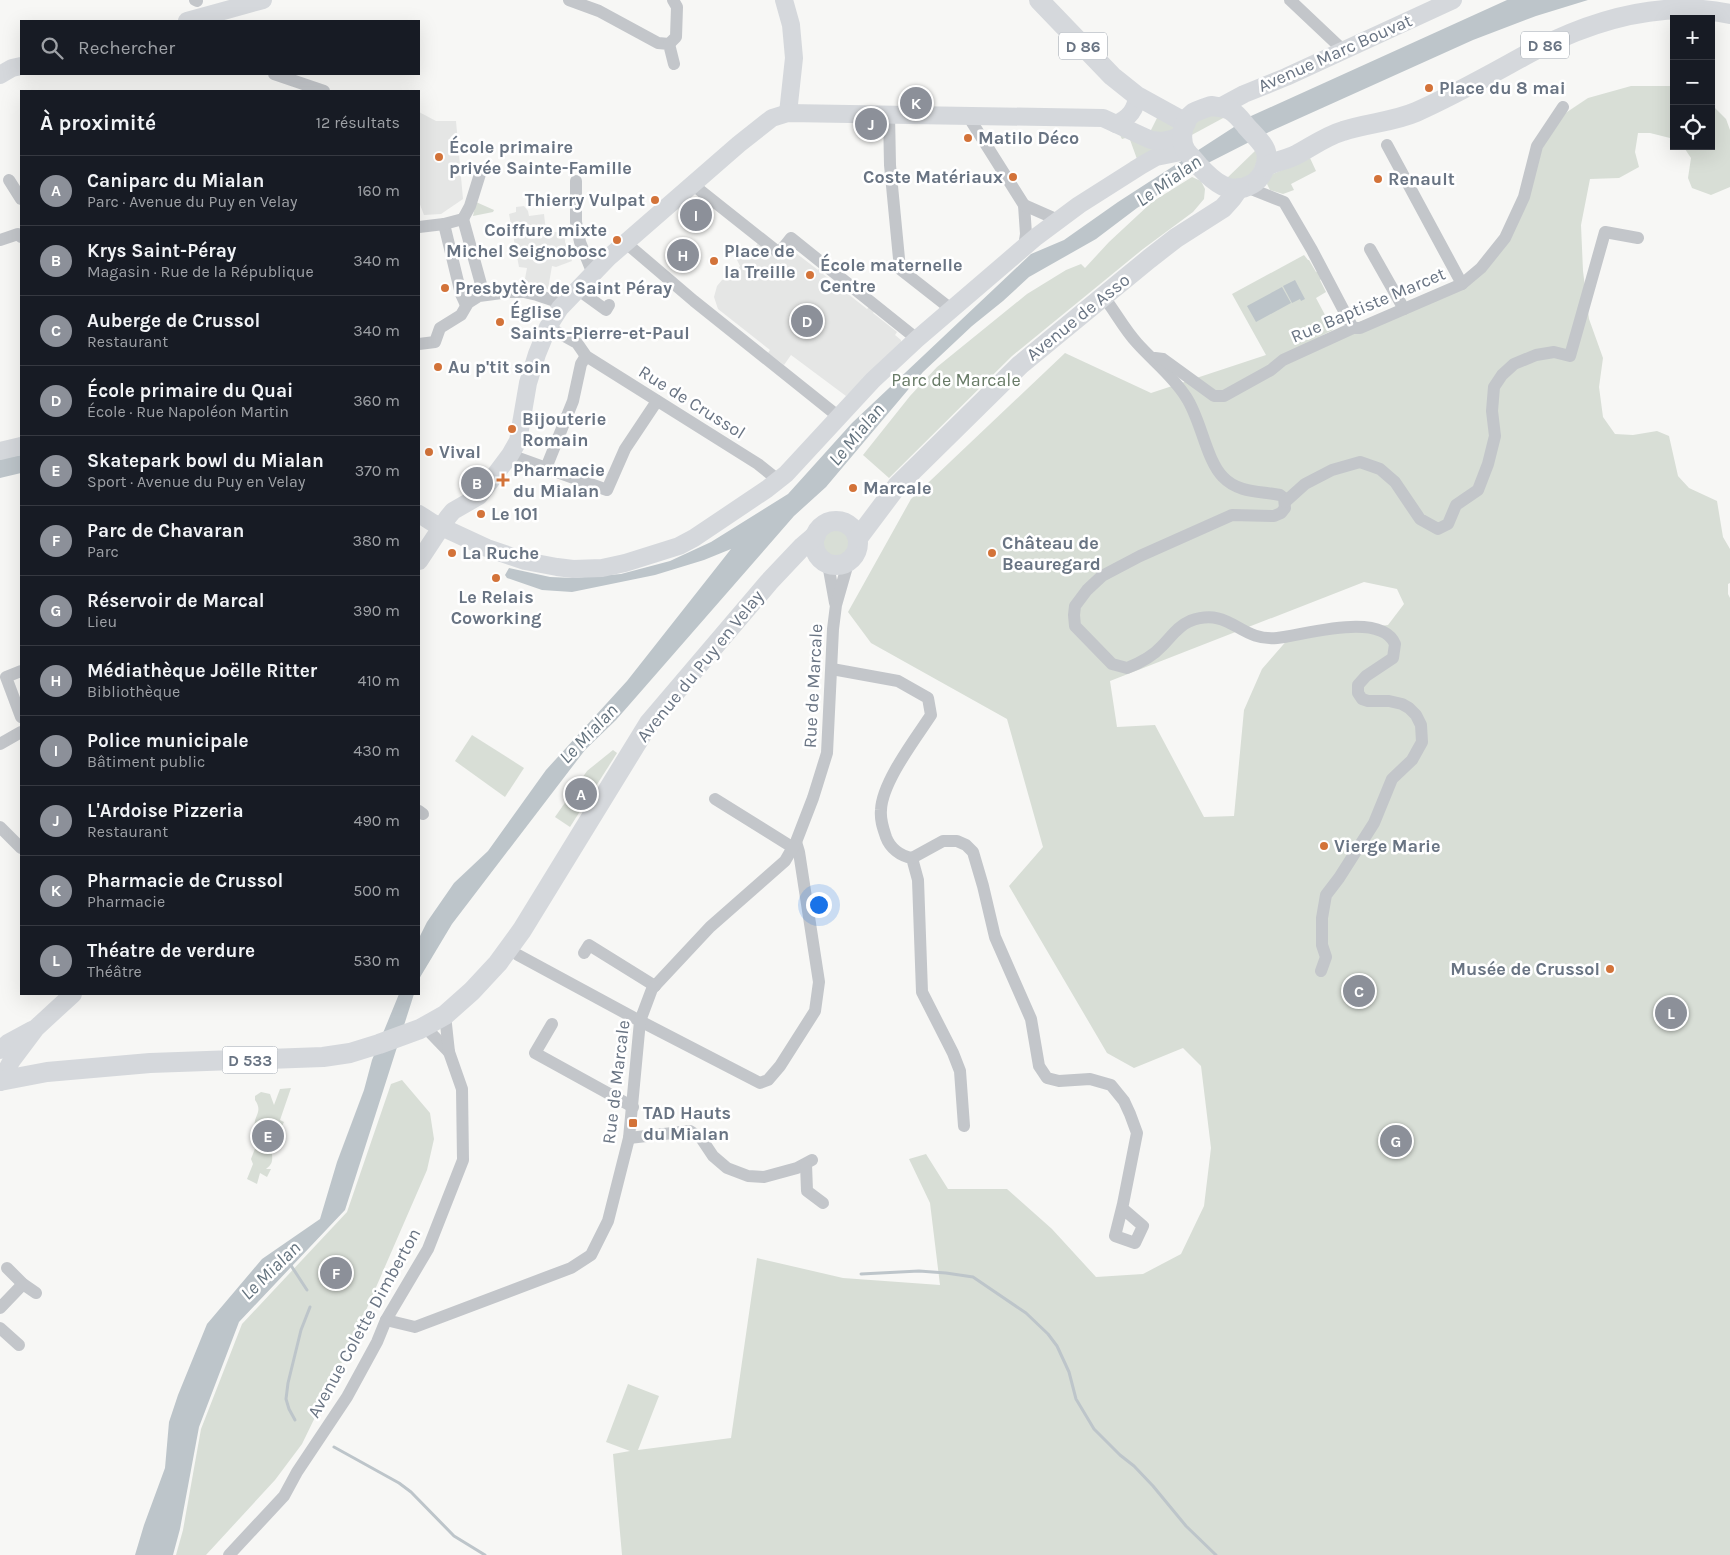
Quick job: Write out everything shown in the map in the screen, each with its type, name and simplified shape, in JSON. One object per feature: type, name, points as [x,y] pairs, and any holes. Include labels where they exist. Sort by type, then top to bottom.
[{"type":"main road","name":"D 86","points":[[1039,0],[1112,76],[1134,93],[1185,140]]},
{"type":"main road","name":"D 86","points":[[1252,179],[1274,162],[1294,156],[1340,131],[1368,126],[1415,112],[1583,26],[1630,8],[1654,3],[1674,2],[1711,6],[1730,14]]},
{"type":"main road","name":"D 86","points":[[1368,126],[1399,126],[1415,124],[1429,119],[1589,36],[1634,18],[1654,13],[1676,12],[1709,17],[1730,24]]},
{"type":"main road","name":"D 86","points":[[1134,93],[1184,108],[1212,108]]},
{"type":"main road","points":[[1212,108],[1232,111],[1239,117],[1263,146],[1266,155],[1252,179],[1227,188],[1213,181],[1185,140],[1190,116],[1212,108]]},
{"type":"main road","name":"D 86","points":[[1263,146],[1293,149],[1308,148]]},
{"type":"main road","name":"Avenue de Asso","points":[[858,538],[897,486],[1020,364],[1163,248],[1229,202],[1252,179]]},
{"type":"main road","name":"Avenue de Asso","points":[[1202,221],[1214,197],[1213,181]]},
{"type":"main road","name":"Avenue de Asso","points":[[845,523],[897,486]]},
{"type":"main road","points":[[833,522],[845,523],[853,528],[858,538],[858,550],[848,563],[838,565],[824,561],[815,550],[816,535],[826,524],[833,522]]},
{"type":"main road","name":"Avenue du Puy en Velay","points":[[1,1072],[73,1061],[102,1060],[150,1063],[323,1057],[350,1053],[422,1028],[445,1015],[472,991],[498,963],[522,930],[649,723],[769,582],[816,535]]},
{"type":"main road","name":"Avenue du Puy en Velay","points":[[769,582],[824,561]]},
{"type":"street","points":[[191,20],[263,0]]},
{"type":"street","points":[[569,0],[599,11],[658,43],[669,44]]},
{"type":"street","points":[[669,44],[676,37],[676,7],[673,0]]},
{"type":"street","points":[[784,0],[791,25],[794,58],[788,113]]},
{"type":"street","points":[[1290,0],[1343,50]]},
{"type":"street","name":"Avenue Marc Bouvat","points":[[1212,108],[1286,77],[1454,0]]},
{"type":"street","points":[[669,44],[674,64]]},
{"type":"street","points":[[0,74],[20,66]]},
{"type":"street","points":[[277,75],[321,90]]},
{"type":"street","points":[[1116,124],[1123,121],[1134,111],[1136,105],[1134,93]]},
{"type":"street","name":"Avenue Marc Bouvat","points":[[1239,117],[1240,102],[1244,94]]},
{"type":"street","points":[[1462,284],[1481,268],[1505,238],[1524,197],[1537,146],[1563,107]]},
{"type":"street","points":[[420,560],[441,526],[453,511],[482,492],[510,455],[518,441],[528,383],[537,354],[548,327],[564,304],[593,274],[692,184],[766,122],[781,114],[788,113],[1103,118],[1151,140],[1162,141],[1177,137],[1185,140]]},
{"type":"street","points":[[889,114],[890,166],[900,269],[951,309]]},
{"type":"street","points":[[968,116],[1024,205],[1026,234],[1024,247]]},
{"type":"street","points":[[420,515],[433,523],[487,548],[525,561],[573,569],[602,568],[625,563],[679,546],[694,538],[778,480],[794,466],[873,380],[951,309],[1024,247],[1058,220],[1185,140]]},
{"type":"street","name":"Rue Baptiste Marcet","points":[[1152,358],[1163,359],[1214,396],[1224,396],[1271,370],[1283,360],[1353,328],[1360,328],[1462,284],[1387,144]]},
{"type":"street","points":[[480,174],[470,206],[463,219],[484,295]]},
{"type":"street","points":[[1252,179],[1268,195],[1284,202],[1312,250],[1353,328]]},
{"type":"street","points":[[9,180],[20,197]]},
{"type":"street","points":[[576,181],[576,222],[580,242],[593,274]]},
{"type":"street","points":[[692,184],[779,254],[791,238],[917,339]]},
{"type":"street","points":[[1024,205],[1058,220]]},
{"type":"street","points":[[420,225],[444,224],[463,219]]},
{"type":"street","points":[[444,224],[461,294],[466,305]]},
{"type":"street","points":[[1285,502],[1305,484],[1318,477],[1332,470],[1360,462],[1380,469],[1395,482],[1420,519],[1438,529],[1448,524],[1456,505],[1478,490],[1488,464],[1495,436],[1492,411],[1494,386],[1514,364],[1529,358],[1554,352],[1570,356],[1605,232],[1638,238]]},
{"type":"street","points":[[0,240],[18,234],[20,236]]},
{"type":"street","points":[[626,244],[839,417]]},
{"type":"street","points":[[1370,249],[1404,309]]},
{"type":"street","points":[[578,289],[606,310],[609,305]]},
{"type":"street","points":[[420,344],[436,341],[440,328],[462,314],[466,305],[474,298],[484,295],[524,292],[564,304]]},
{"type":"street","points":[[1104,296],[1136,342],[1186,396],[1197,416],[1215,467],[1223,477],[1230,483],[1253,492],[1280,494],[1285,502],[1285,508],[1281,513],[1274,516],[1232,515],[1107,573],[1079,598],[1074,610],[1075,626],[1107,660],[1115,666],[1127,668],[1146,660],[1181,626],[1190,621],[1212,617],[1228,621],[1248,634],[1260,638],[1275,638],[1368,626],[1388,633],[1395,644],[1393,658],[1366,676],[1358,685],[1358,693],[1362,699],[1368,701],[1389,701],[1409,708],[1416,715],[1421,725],[1422,742],[1412,760],[1392,779],[1374,823],[1340,878],[1326,895],[1322,918],[1322,946],[1326,957],[1321,971]]},
{"type":"street","name":"Rue de Crussol","points":[[548,327],[577,343],[586,356],[758,464],[778,480]]},
{"type":"street","points":[[546,468],[573,401],[581,364],[586,356]]},
{"type":"street","points":[[510,455],[607,490],[625,449],[657,401]]},
{"type":"street","points":[[0,451],[20,446]]},
{"type":"street","name":"Rue de Marcale","points":[[824,561],[836,605]]},
{"type":"street","name":"Rue de Marcale","points":[[386,1320],[415,1327],[571,1268],[591,1255],[608,1220],[629,1138],[640,1021],[652,989],[710,927],[785,861],[794,845],[813,798],[827,753],[833,629],[836,605],[848,563]]},
{"type":"street","points":[[832,669],[898,681],[928,698],[932,715],[891,777],[880,809],[882,826],[888,841],[897,852],[912,858]]},
{"type":"street","points":[[20,671],[6,677],[4,686],[20,715]]},
{"type":"street","points":[[0,744],[20,733]]},
{"type":"street","points":[[518,955],[760,1083],[768,1080],[780,1066],[815,1011],[819,982],[799,852],[794,845],[715,799]]},
{"type":"street","points":[[0,826],[20,847]]},
{"type":"street","points":[[912,858],[943,841],[957,841],[966,845],[973,852],[984,886],[995,937],[1031,1019],[1042,1072],[1047,1078],[1059,1081],[1090,1079],[1111,1086],[1124,1101],[1136,1133],[1115,1236],[1135,1243],[1144,1226],[1122,1208]]},
{"type":"street","points":[[912,858],[918,880],[922,992],[960,1071],[964,1126]]},
{"type":"street","points":[[584,953],[589,945],[655,986]]},
{"type":"street","points":[[1,1072],[36,1028],[72,995]]},
{"type":"street","name":"Avenue Colette Dimberton","points":[[229,1555],[284,1496],[297,1472],[347,1397],[377,1342],[386,1320],[428,1249],[462,1160],[462,1089],[449,1052],[445,1015]]},
{"type":"street","points":[[552,1024],[535,1053],[633,1107]]},
{"type":"street","name":"Avenue Colette Dimberton","points":[[422,1028],[449,1052]]},
{"type":"street","points":[[629,1138],[690,1132],[702,1138],[713,1156],[728,1168],[748,1176],[764,1177],[809,1162],[806,1191],[823,1203]]},
{"type":"street","points":[[6,1268],[36,1293]]},
{"type":"street","points":[[0,1308],[23,1284]]},
{"type":"street","points":[[0,1328],[20,1345]]},
{"type":"shaded area","name":"École primaire privée Sainte-Famille","points":[[420,113],[436,121],[456,121],[463,199],[441,214],[424,215],[420,205]]},
{"type":"shaded area","points":[[524,206],[529,216],[544,214],[546,232],[566,232],[565,242],[572,261],[556,267],[552,266],[548,289],[524,284],[527,268],[519,267],[509,214],[516,212],[516,207]]},
{"type":"shaded area","points":[[758,243],[778,260],[787,250],[790,253],[792,250],[818,270],[820,267],[826,271],[823,274],[843,290],[846,287],[850,290],[848,294],[867,309],[870,306],[875,310],[873,313],[897,332],[895,335],[901,340],[901,343],[846,396],[791,355],[784,365],[768,353],[770,350],[718,309],[714,297],[717,286],[722,280],[733,276],[740,266],[735,256],[737,250],[743,247],[752,251]]},
{"type":"green space","points":[[1631,86],[1670,86],[1670,138],[1650,133],[1638,133],[1635,152],[1639,167],[1619,178],[1590,179],[1581,225],[1583,271],[1589,319],[1603,358],[1599,387],[1603,417],[1615,434],[1633,435],[1657,431],[1669,436],[1678,476],[1689,488],[1717,501],[1723,537],[1730,549],[1730,583],[1728,584],[1728,594],[1730,598],[1730,1555],[622,1555],[613,1454],[630,1451],[606,1442],[628,1384],[659,1396],[638,1450],[731,1438],[757,1258],[843,1278],[940,1285],[930,1203],[909,1159],[926,1154],[948,1189],[1007,1189],[1052,1229],[1096,1277],[1143,1274],[1181,1254],[1204,1206],[1211,1148],[1201,1066],[1183,1048],[1134,1068],[1107,1053],[1009,886],[1043,847],[1007,719],[871,643],[848,612],[911,499],[1065,353],[1151,393],[1266,355],[1232,294],[1304,255],[1316,272],[1319,271],[1323,278],[1320,280],[1326,292],[1316,298],[1333,330],[1319,337],[1462,284],[1505,238],[1552,122],[1588,98]],"holes":[[[1364,582],[1397,589],[1404,604],[1388,625],[1289,638],[1262,669],[1244,710],[1234,816],[1204,817],[1155,725],[1117,727],[1110,681]]]},
{"type":"green space","points":[[1715,108],[1726,119],[1730,130],[1730,187],[1711,195],[1692,188],[1688,178],[1691,158],[1686,150],[1715,150]]},
{"type":"green space","points":[[1159,114],[1171,121],[1176,132],[1149,134]]},
{"type":"green space","points":[[1200,114],[1225,117],[1188,137]]},
{"type":"green space","points":[[1119,133],[1159,146],[1131,164],[1130,162],[1137,159],[1129,137],[1122,139]]},
{"type":"green space","points":[[1257,149],[1259,156],[1250,179],[1224,181]]},
{"type":"green space","points":[[1310,158],[1316,171],[1291,184],[1294,190],[1283,194],[1270,190],[1267,184],[1268,176]]},
{"type":"green space","name":"Parc de Marcale","points":[[1192,177],[1201,181],[1205,189],[1204,199],[1193,212],[1143,249],[1012,356],[889,478],[863,455],[910,396],[937,367],[1027,294],[1066,270],[1081,264],[1085,268],[1109,242],[1152,202]]},
{"type":"green space","points":[[476,202],[494,210],[493,212],[473,216]]},
{"type":"green space","points":[[836,528],[847,532],[851,543],[847,554],[836,558],[825,554],[821,543],[825,532]]},
{"type":"green space","points":[[472,735],[524,768],[505,797],[455,761]]},
{"type":"green space","points":[[613,750],[617,753],[570,827],[555,817],[587,771]]},
{"type":"green space","points":[[402,1080],[430,1113],[434,1139],[427,1170],[357,1331],[302,1444],[275,1480],[206,1555],[176,1555],[183,1530],[201,1429],[242,1324],[347,1212],[391,1084]]},
{"type":"green space","points":[[291,1088],[280,1120],[284,1122],[280,1130],[277,1129],[272,1135],[272,1161],[266,1169],[271,1169],[267,1177],[260,1173],[257,1184],[247,1179],[253,1164],[251,1159],[256,1146],[262,1144],[263,1133],[257,1131],[255,1127],[258,1105],[255,1096],[261,1092],[270,1094],[274,1105],[280,1089]]},
{"type":"water","points":[[1507,0],[1588,0],[1536,16],[1473,40],[1269,132],[1208,163],[1137,208],[1096,239],[1029,277],[972,326],[923,372],[826,487],[794,516],[616,720],[585,750],[452,924],[420,977],[420,936],[427,922],[454,883],[488,851],[546,770],[627,681],[731,549],[704,560],[655,575],[572,592],[542,590],[507,578],[505,575],[509,568],[550,577],[573,578],[621,574],[670,561],[711,542],[788,494],[852,423],[1031,254],[1064,240],[1118,202],[1251,116]]},
{"type":"water","points":[[1295,280],[1305,299],[1292,303],[1283,286]]},
{"type":"water","points":[[1282,287],[1291,303],[1256,322],[1247,306]]},
{"type":"water","points":[[20,455],[20,473],[0,478],[0,459]]},
{"type":"water","name":"Le Mialan","points":[[399,995],[414,995],[345,1210],[239,1322],[199,1427],[180,1529],[173,1555],[135,1555],[165,1468],[169,1422],[207,1324],[262,1259],[320,1219],[337,1162],[364,1090],[372,1060]]},
{"type":"waterway","points":[[290,1264],[307,1290]]},
{"type":"waterway","points":[[861,1274],[919,1271],[973,1277],[1026,1313],[1048,1334],[1057,1346],[1069,1372],[1076,1399],[1094,1429],[1134,1466],[1186,1526],[1216,1555]]},
{"type":"waterway","points":[[295,1420],[286,1399],[288,1383],[301,1330],[310,1307]]},
{"type":"waterway","points":[[334,1447],[399,1483],[411,1492],[454,1536],[485,1555]]},
{"type":"place","name":"Place du 8 mai","points":[[1429,88]]},
{"type":"place","name":"Pharmacie de Crussol","points":[[916,103]]},
{"type":"place","name":"L'Ardoise Pizzeria","points":[[871,124]]},
{"type":"place","name":"Matilo Déco","points":[[968,138]]},
{"type":"place","name":"École primaire privée Sainte-Famille","points":[[439,157]]},
{"type":"place","name":"Coste Matériaux","points":[[1013,177]]},
{"type":"place","name":"Renault","points":[[1378,179]]},
{"type":"place","name":"Thierry Vulpat","points":[[655,200]]},
{"type":"place","name":"Police municipale","points":[[696,215]]},
{"type":"place","name":"Coiffure mixte Michel Seignobosc","points":[[617,240]]},
{"type":"place","name":"Médiathèque Joëlle Ritter","points":[[683,255]]},
{"type":"place","name":"Place de la Treille","points":[[714,261]]},
{"type":"place","name":"École maternelle Centre","points":[[810,275]]},
{"type":"place","name":"Presbytère de Saint Péray","points":[[445,288]]},
{"type":"place","name":"École primaire du Quai","points":[[807,321]]},
{"type":"place","name":"Église Saints-Pierre-et-Paul","points":[[500,322]]},
{"type":"place","name":"Au p'tit soin","points":[[438,367]]},
{"type":"place","name":"Bijouterie Romain","points":[[512,429]]},
{"type":"place","name":"Vival","points":[[429,452]]},
{"type":"place","name":"Pharmacie du Mialan","points":[[503,480]]},
{"type":"place","name":"Krys Saint-Péray","points":[[477,483]]},
{"type":"place","name":"Marcale","points":[[853,488]]},
{"type":"place","name":"Le 101","points":[[481,514]]},
{"type":"place","name":"La Ruche","points":[[452,553]]},
{"type":"place","name":"Château de Beauregard","points":[[992,553]]},
{"type":"place","name":"Le Relais Coworking","points":[[496,578]]},
{"type":"place","name":"Caniparc du Mialan","points":[[581,794]]},
{"type":"place","name":"Vierge Marie","points":[[1324,846]]},
{"type":"place","name":"Musée de Crussol","points":[[1610,969]]},
{"type":"place","name":"Auberge de Crussol","points":[[1359,991]]},
{"type":"place","name":"Théatre de verdure","points":[[1671,1013]]},
{"type":"place","name":"TAD Hauts du Mialan","points":[[633,1123]]},
{"type":"place","name":"Skatepark bowl du Mialan","points":[[268,1136]]},
{"type":"place","name":"Réservoir de Marcal","points":[[1396,1141]]},
{"type":"place","name":"Parc de Chavaran","points":[[336,1273]]}]
